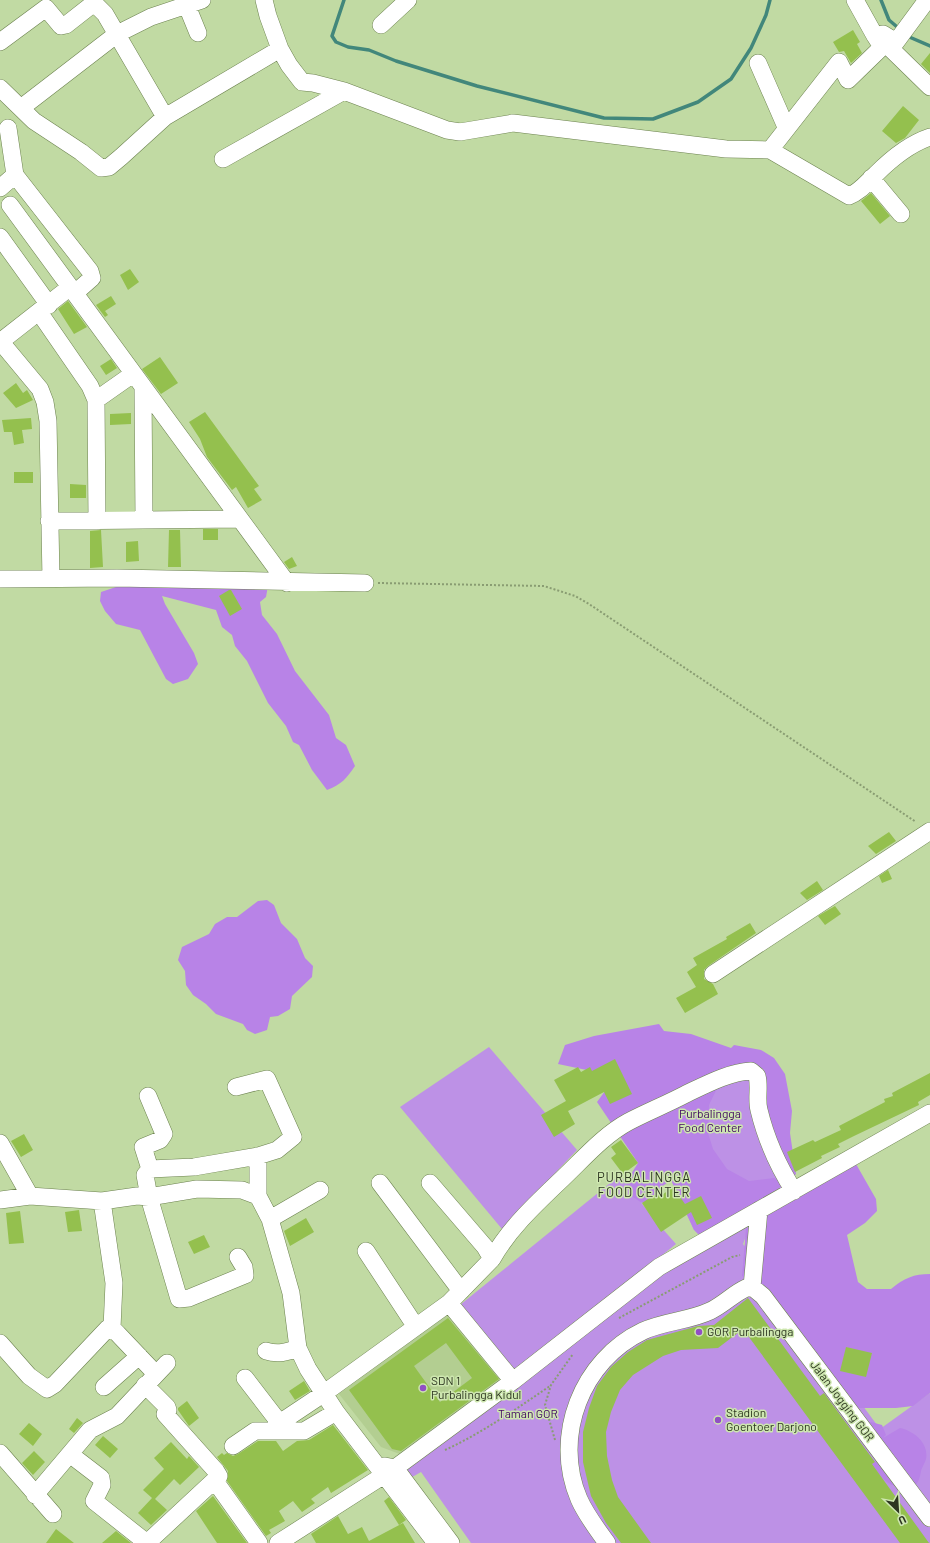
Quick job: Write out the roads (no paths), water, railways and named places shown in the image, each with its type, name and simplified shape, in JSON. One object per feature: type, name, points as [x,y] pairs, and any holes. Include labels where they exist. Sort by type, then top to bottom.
[{"type":"street","points":[[264,0],[268,16],[280,48],[296,76],[302,82],[313,83],[344,91],[454,132],[513,122],[726,149],[770,150],[849,196],[858,191],[901,152],[930,137]]},
{"type":"street","points":[[382,25],[408,0]]},
{"type":"street","points":[[770,150],[786,127],[839,62],[848,80],[882,47],[855,0]]},
{"type":"street","points":[[0,42],[46,8],[61,26],[66,25],[94,3],[105,14],[165,117]]},
{"type":"street","points":[[21,108],[117,34],[151,17],[195,3],[198,33]]},
{"type":"street","points":[[924,3],[901,36],[890,48],[930,87]]},
{"type":"street","points":[[875,36],[883,34],[901,36]]},
{"type":"street","points":[[0,88],[34,120],[81,152],[101,168],[109,167],[165,117],[280,48]]},
{"type":"street","points":[[758,63],[786,127]]},
{"type":"street","points":[[223,160],[344,91]]},
{"type":"street","points":[[8,128],[15,176],[93,275],[88,283],[72,291],[44,309],[0,342],[40,389],[45,402],[48,421],[51,579]]},
{"type":"street","points":[[0,188],[15,176]]},
{"type":"street","points":[[871,178],[901,214]]},
{"type":"street","points":[[10,205],[238,519],[286,582]]},
{"type":"street","points":[[0,237],[90,386],[96,400],[97,522]]},
{"type":"street","points":[[96,400],[133,374]]},
{"type":"street","points":[[143,389],[144,520]]},
{"type":"street","points":[[50,521],[97,522],[238,519]]},
{"type":"street","points":[[0,579],[117,578],[365,583]]},
{"type":"street","points":[[713,974],[929,831]]},
{"type":"street","points":[[280,1427],[455,1297],[492,1259],[500,1245],[540,1200],[594,1148],[628,1122],[695,1090],[727,1076],[745,1071],[751,1071],[757,1076],[759,1110],[770,1146],[782,1172],[794,1191]]},
{"type":"street","points":[[0,1200],[30,1196],[102,1201],[149,1195],[196,1178],[258,1161],[277,1150],[293,1137],[267,1079],[236,1087]]},
{"type":"street","points":[[148,1096],[164,1134],[160,1140],[143,1147],[148,1172],[149,1195],[179,1300],[245,1275],[244,1267],[238,1257]]},
{"type":"street","points":[[278,1543],[513,1381],[659,1267],[930,1113]]},
{"type":"street","points":[[4,1149],[30,1196]]},
{"type":"street","points":[[258,1161],[258,1196],[270,1219],[291,1294],[298,1348],[323,1394],[336,1412],[450,1543]]},
{"type":"street","points":[[148,1172],[196,1178],[242,1190],[258,1196]]},
{"type":"street","points":[[380,1183],[455,1297],[513,1381]]},
{"type":"street","points":[[430,1183],[485,1247],[492,1259]]},
{"type":"street","points":[[270,1219],[320,1190]]},
{"type":"street","points":[[71,1455],[101,1478],[102,1485],[94,1501],[147,1543],[219,1476],[165,1414],[168,1410],[156,1374],[112,1328],[114,1283],[102,1201]]},
{"type":"street","points":[[607,1543],[579,1499],[571,1465],[569,1443],[571,1427],[575,1410],[583,1390],[595,1370],[607,1356],[636,1335],[660,1324],[709,1312],[738,1291],[752,1287],[759,1210]]},
{"type":"street","points":[[366,1251],[416,1327]]},
{"type":"street","name":"Jalan Jogging GOR","points":[[752,1287],[763,1296],[930,1518]]},
{"type":"street","points":[[0,1343],[29,1376],[43,1388],[49,1389],[106,1329],[112,1328]]},
{"type":"street","points":[[266,1351],[273,1353],[286,1353],[298,1348]]},
{"type":"street","points":[[104,1387],[139,1356]]},
{"type":"street","points":[[35,1495],[71,1455],[90,1430],[117,1416],[156,1374]]},
{"type":"street","points":[[245,1378],[275,1417],[280,1427]]},
{"type":"street","points":[[233,1446],[255,1431],[280,1427],[304,1431],[336,1412]]},
{"type":"street","points":[[0,1453],[53,1514]]},
{"type":"street","points":[[386,1469],[436,1543]]},
{"type":"street","points":[[215,1481],[258,1543]]},
{"type":"waterway","points":[[344,0],[332,36],[336,42],[348,47],[369,50],[396,61],[477,86],[604,118],[653,119],[698,102],[731,79],[751,48],[766,15],[770,0]]},
{"type":"waterway","points":[[881,0],[889,20],[896,26]]},
{"type":"waterway","points":[[907,36],[930,46]]},
{"type":"place","name":"GOR Purbalingga","points":[[699,1332]]},
{"type":"place","name":"SDN 1 Purbalingga Kidul","points":[[423,1388]]},
{"type":"place","name":"Stadion Goentoer Darjono","points":[[718,1420]]},
{"type":"district","name":"PURBALINGGA FOOD CENTER","points":[[644,1184]]},
{"type":"park label","name":"Purbalingga Food Center","points":[[710,1121]]},
{"type":"park label","name":"Taman GOR","points":[[528,1414]]}]
